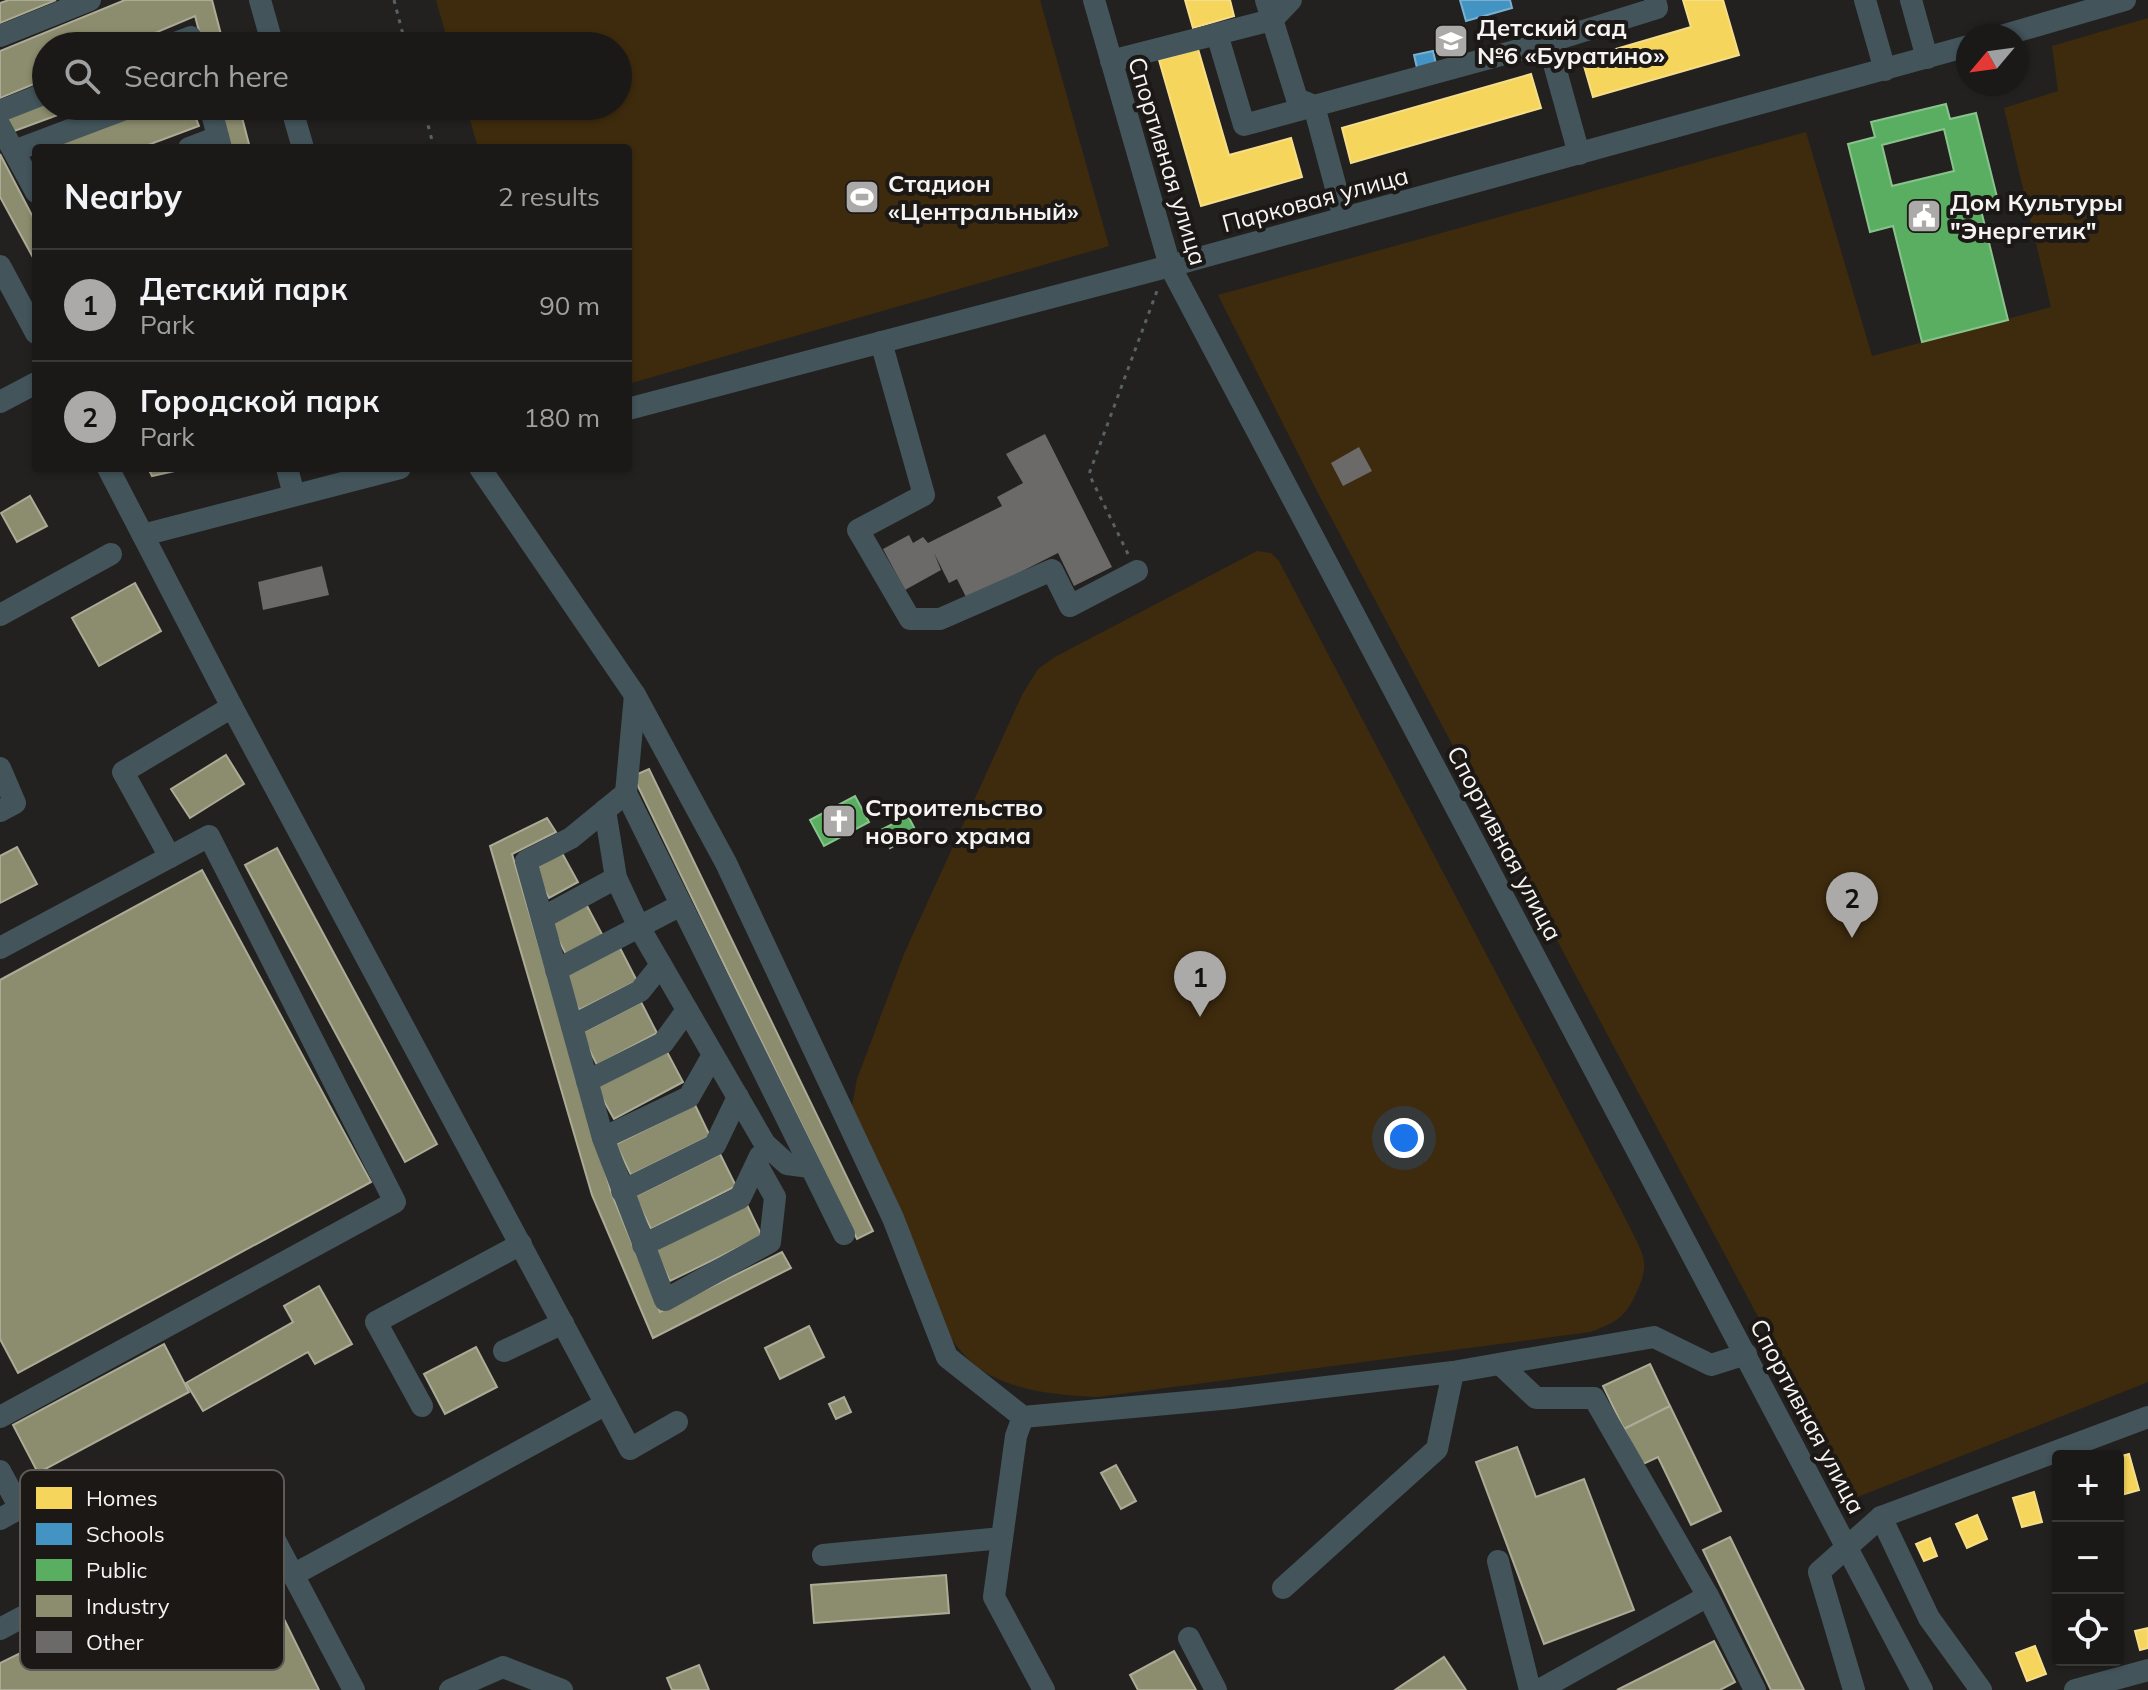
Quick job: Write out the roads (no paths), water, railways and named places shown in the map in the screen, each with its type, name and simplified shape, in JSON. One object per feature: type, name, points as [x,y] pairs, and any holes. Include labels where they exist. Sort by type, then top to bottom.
[{"type":"street","points":[[0,36],[90,0]]},
{"type":"street","points":[[260,0],[269,32]]},
{"type":"street","name":"Спортивная улица","points":[[1094,0],[1170,266],[1922,1690]]},
{"type":"street","points":[[1111,61],[1217,34],[1291,0]]},
{"type":"street","points":[[1217,34],[1244,125],[1548,42],[1657,8],[1655,0]]},
{"type":"street","points":[[1865,0],[1885,70]]},
{"type":"street","points":[[1911,0],[1927,58]]},
{"type":"street","points":[[2028,28],[2125,0]]},
{"type":"street","points":[[1269,10],[1297,99],[1314,106]]},
{"type":"street","points":[[1548,42],[1579,154]]},
{"type":"street","name":"Парковая улица","points":[[632,408],[1170,266],[1956,50]]},
{"type":"street","points":[[0,111],[32,98]]},
{"type":"street","points":[[1314,106],[1344,218]]},
{"type":"street","points":[[33,144],[96,120]]},
{"type":"street","points":[[214,120],[220,142]]},
{"type":"street","points":[[295,120],[302,144]]},
{"type":"street","points":[[0,126],[32,185]]},
{"type":"street","points":[[14,151],[32,144]]},
{"type":"street","points":[[0,266],[32,326]]},
{"type":"street","points":[[881,342],[924,495],[858,530],[910,619],[940,619],[1052,570],[1070,606],[1137,571]]},
{"type":"street","points":[[0,402],[32,385]]},
{"type":"street","points":[[110,472],[232,707],[630,1449],[677,1422]]},
{"type":"street","points":[[288,472],[294,495]]},
{"type":"street","points":[[143,535],[383,472]]},
{"type":"street","points":[[483,472],[635,695],[740,892],[893,1218],[947,1357],[1023,1417],[1232,1398],[1453,1372],[1654,1337],[1711,1365],[1746,1354]]},
{"type":"street","points":[[0,615],[111,554]]},
{"type":"street","points":[[635,695],[626,793],[844,1234]]},
{"type":"street","points":[[170,857],[123,772],[232,707]]},
{"type":"street","points":[[0,768],[15,803],[0,811]]},
{"type":"street","points":[[626,793],[571,838],[526,861],[603,1138],[665,1300],[770,1242],[775,1197],[757,1165]]},
{"type":"street","points":[[605,810],[616,878],[639,927],[765,1144],[787,1164],[810,1167]]},
{"type":"street","points":[[0,948],[209,836],[395,1202],[0,1417]]},
{"type":"street","points":[[542,918],[616,878]]},
{"type":"street","points":[[556,970],[681,905]]},
{"type":"street","points":[[572,1026],[640,991],[661,965]]},
{"type":"street","points":[[587,1081],[663,1043],[687,1010]]},
{"type":"street","points":[[603,1138],[689,1097],[713,1055]]},
{"type":"street","points":[[622,1191],[715,1145],[738,1097]]},
{"type":"street","points":[[643,1245],[740,1198],[765,1144]]},
{"type":"street","points":[[422,1406],[376,1322],[521,1244]]},
{"type":"street","points":[[504,1351],[563,1323]]},
{"type":"street","points":[[1500,1364],[1536,1398],[1594,1398],[1708,1596],[1755,1690]]},
{"type":"street","points":[[1283,1588],[1437,1449],[1453,1372]]},
{"type":"street","points":[[293,1575],[606,1404]]},
{"type":"street","points":[[1023,1417],[1016,1436],[994,1597],[1044,1690]]},
{"type":"street","points":[[1854,1690],[1819,1572],[1881,1517],[2148,1417]]},
{"type":"street","points":[[0,1471],[20,1508],[0,1519]]},
{"type":"street","points":[[1881,1517],[1929,1618],[1981,1690]]},
{"type":"street","points":[[823,1555],[1002,1538]]},
{"type":"street","points":[[284,1558],[354,1690]]},
{"type":"street","points":[[1498,1561],[1530,1690]]},
{"type":"street","points":[[1539,1690],[1708,1596]]},
{"type":"street","points":[[0,1629],[20,1618]]},
{"type":"street","points":[[1189,1638],[1216,1690]]},
{"type":"street","points":[[450,1690],[503,1667],[562,1690]]},
{"type":"street","points":[[2075,1690],[2148,1670]]},
{"type":"place","name":"Детский сад №6 «Буратино»","points":[[1451,41]]},
{"type":"place","name":"Стадион «Центральный»","points":[[862,197]]},
{"type":"place","name":"Дом Культуры \"Энергетик\"","points":[[1924,216]]},
{"type":"place","name":"Строительство нового храма","points":[[839,821]]},
{"type":"place","name":"Городской парк","points":[[1852,938]]},
{"type":"place","name":"Детский парк","points":[[1200,1017]]}]
